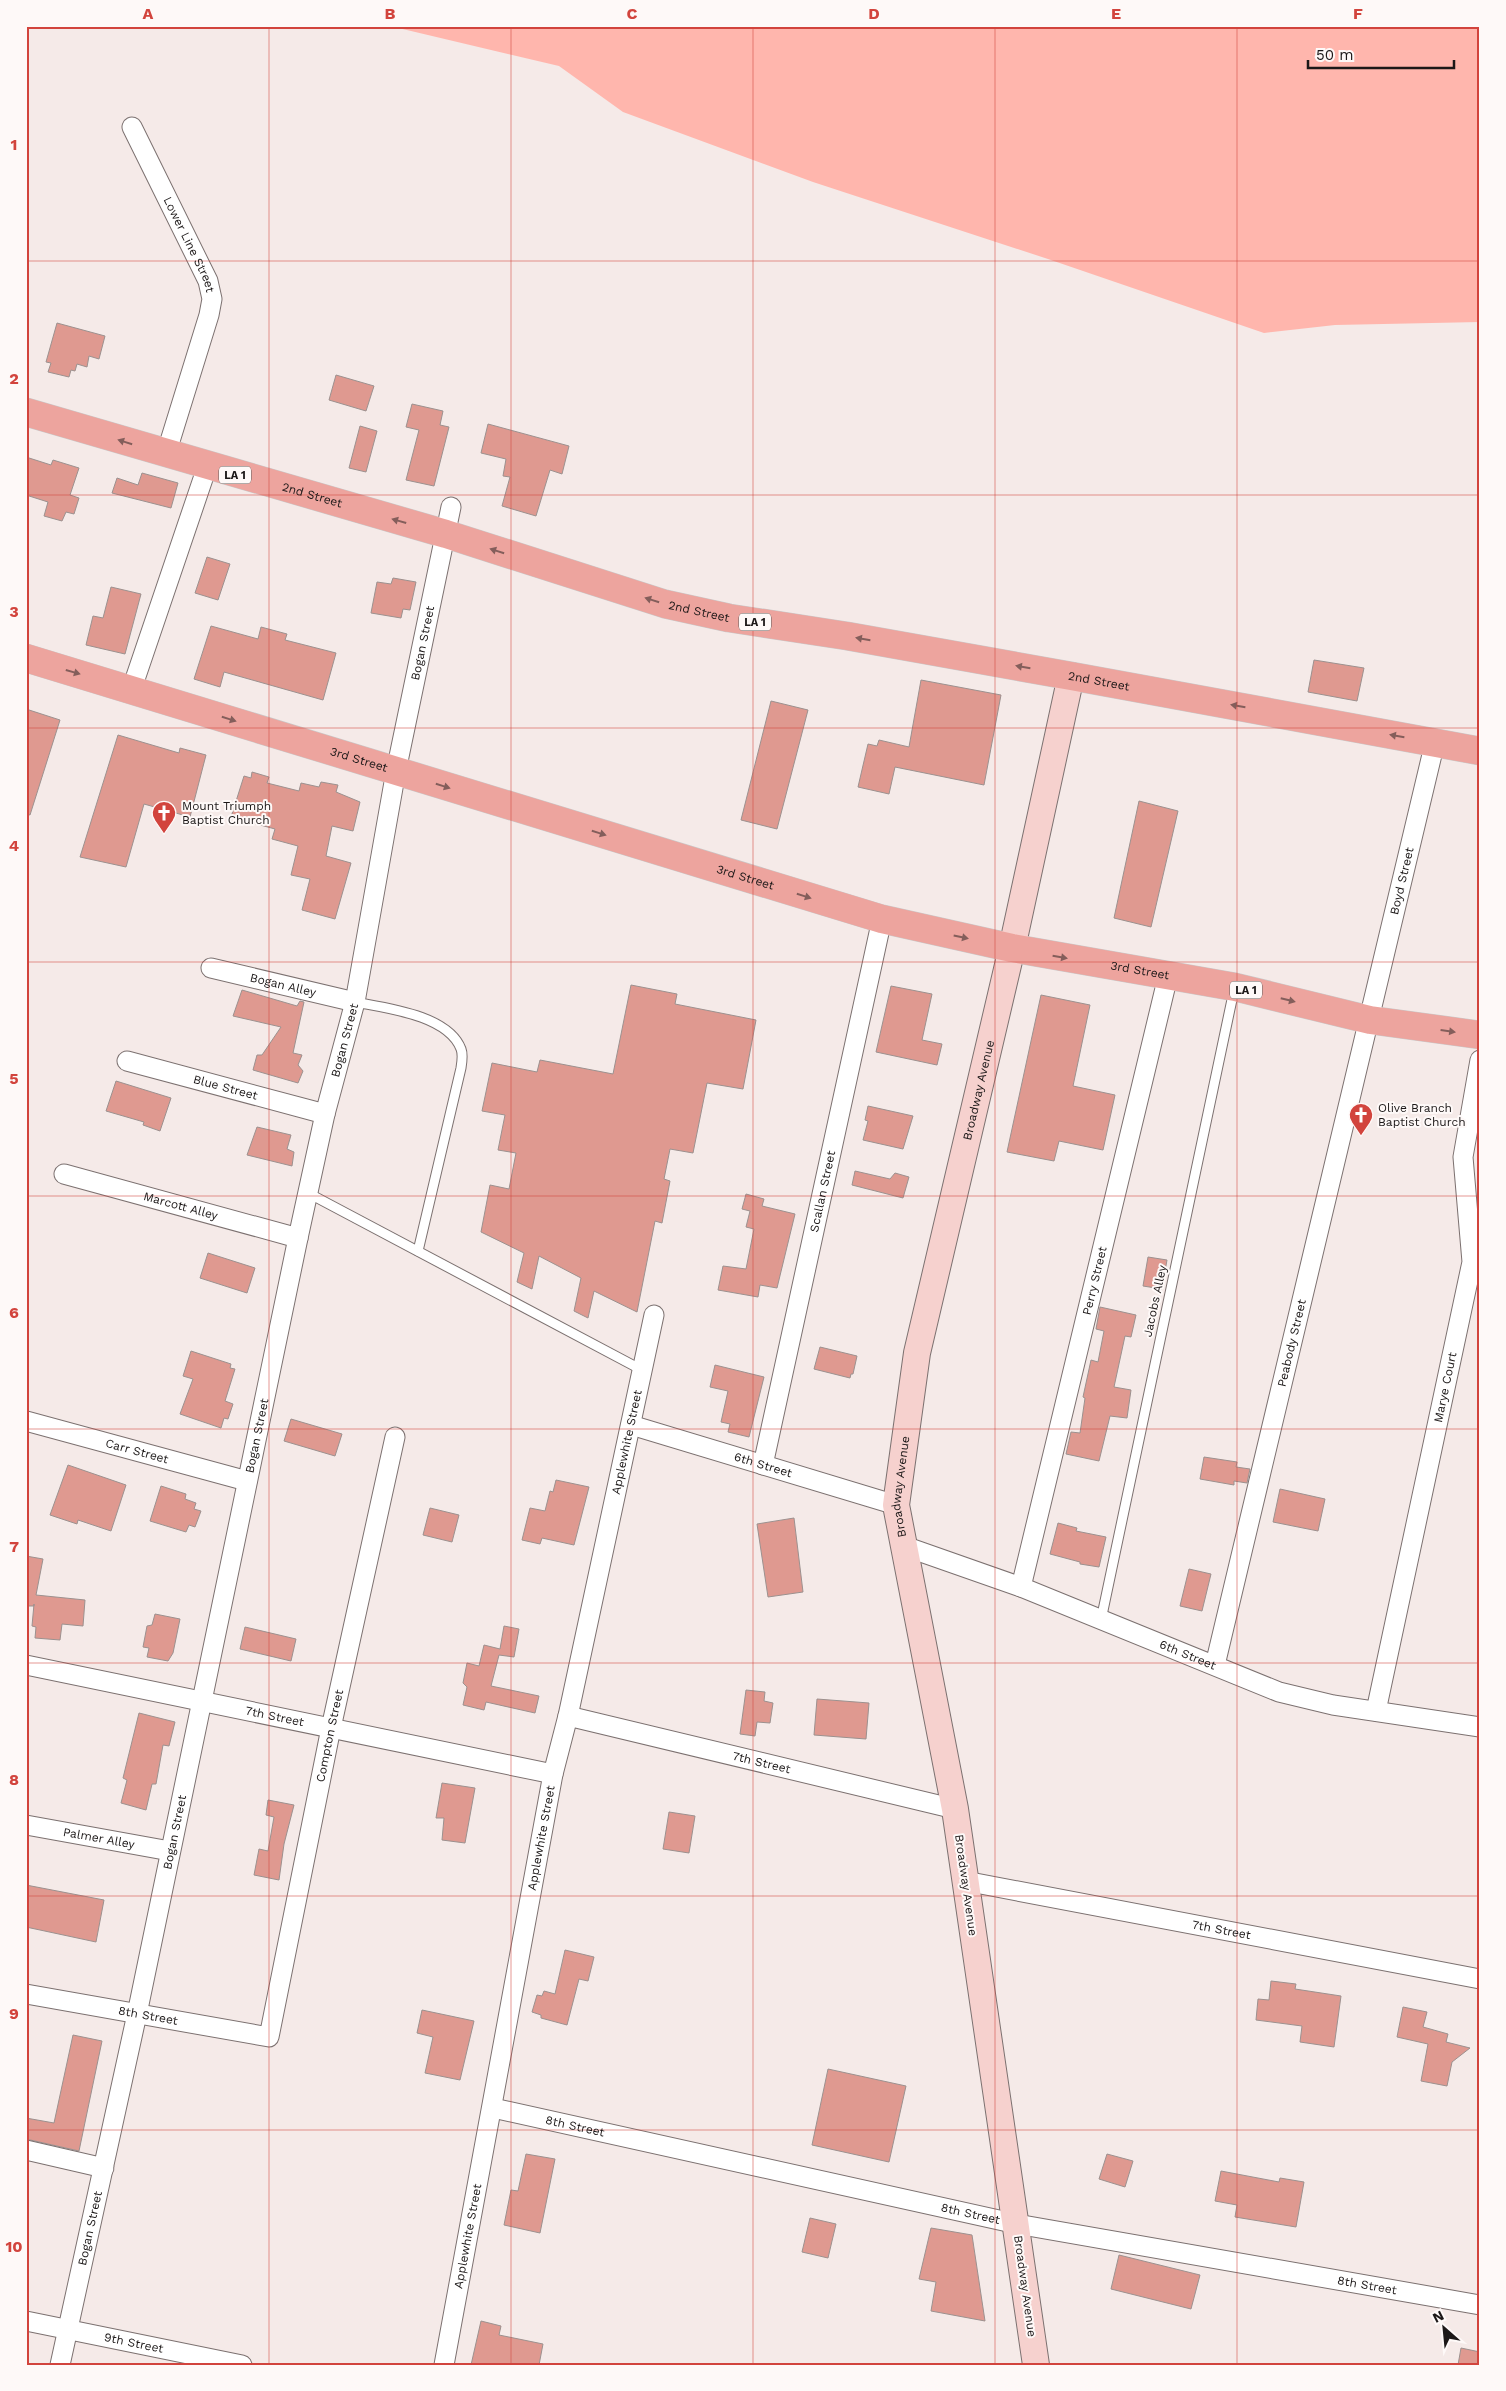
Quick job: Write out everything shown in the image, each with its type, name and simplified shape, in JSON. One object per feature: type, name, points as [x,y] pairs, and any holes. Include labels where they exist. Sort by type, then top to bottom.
[{"type":"main road","name":"2nd Street","points":[[26,412],[446,534],[665,604],[730,618],[847,636],[1480,751]]},
{"type":"main road","name":"3rd Street","points":[[26,658],[132,688],[396,772],[882,919],[1012,948],[1235,987],[1370,1020],[1480,1035]]},
{"type":"main road","name":"Broadway Avenue","points":[[1036,2365],[1017,2224],[955,1809],[896,1505],[916,1353],[1012,948],[1072,676]]},
{"type":"street","name":"Lower Line Street","points":[[132,126],[200,263],[212,299],[210,315],[166,454]]},
{"type":"street","points":[[132,688],[207,466]]},
{"type":"street","name":"Bogan Street","points":[[60,2365],[137,2014],[298,1238],[325,1114],[355,1002],[396,772],[451,507]]},
{"type":"street","name":"Boyd Street","points":[[1370,1020],[1435,742]]},
{"type":"street","name":"Scallan Street","points":[[763,1465],[882,919]]},
{"type":"street","name":"Bogan Alley","points":[[211,968],[355,1002]]},
{"type":"street","name":"Perry Street","points":[[1021,1586],[1168,976]]},
{"type":"street","name":"Peabody Street","points":[[1215,1665],[1370,1020]]},
{"type":"street","name":"Marye Court","points":[[1376,1712],[1476,1263],[1463,1157],[1480,1060]]},
{"type":"street","name":"Blue Street","points":[[127,1061],[325,1114]]},
{"type":"street","name":"Marcott Alley","points":[[64,1174],[298,1238]]},
{"type":"street","name":"Applewhite Street","points":[[444,2365],[493,2108],[553,1774],[568,1716],[654,1315]]},
{"type":"street","name":"Carr Street","points":[[26,1421],[247,1481]]},
{"type":"street","name":"6th Street","points":[[631,1425],[896,1505]]},
{"type":"street","name":"Compton Street","points":[[269,2038],[331,1728],[395,1437]]},
{"type":"street","name":"6th Street","points":[[904,1546],[1021,1586],[1279,1692],[1333,1705],[1480,1727]]},
{"type":"street","name":"7th Street","points":[[26,1665],[553,1774]]},
{"type":"street","name":"7th Street","points":[[568,1716],[955,1809]]},
{"type":"street","name":"Palmer Alley","points":[[26,1825],[170,1851]]},
{"type":"street","name":"7th Street","points":[[965,1881],[1480,1979]]},
{"type":"street","name":"8th Street","points":[[26,1994],[269,2038]]},
{"type":"street","name":"8th Street","points":[[493,2108],[1017,2224],[1480,2305]]},
{"type":"street","points":[[26,2150],[104,2168]]},
{"type":"street","name":"9th Street","points":[[26,2321],[242,2365]]},
{"type":"lane","name":"Jacobs Alley","points":[[1101,1620],[1235,987]]},
{"type":"lane","points":[[355,1002],[411,1014],[437,1024],[452,1035],[462,1050],[461,1068],[418,1251]]},
{"type":"lane","points":[[308,1192],[642,1370]]},
{"type":"shaded area","points":[[390,26],[1480,26],[1480,322],[1335,325],[1264,333],[1048,259],[813,182],[623,112],[559,66]]},
{"type":"building","points":[[57,323],[105,336],[99,359],[89,356],[87,367],[77,364],[75,371],[71,370],[69,377],[48,372],[51,363],[46,362]]},
{"type":"building","points":[[336,375],[374,386],[366,411],[329,400]]},
{"type":"building","points":[[412,404],[443,411],[440,425],[449,427],[434,486],[406,480],[419,430],[406,427]]},
{"type":"building","points":[[488,424],[569,446],[562,474],[550,470],[536,516],[502,506],[510,477],[503,476],[506,459],[481,453]]},
{"type":"building","points":[[360,426],[377,431],[366,472],[349,468]]},
{"type":"building","points":[[26,457],[51,465],[53,460],[79,468],[70,495],[79,498],[74,514],[66,512],[62,521],[44,516],[48,502],[26,495]]},
{"type":"building","points":[[142,473],[178,483],[171,508],[112,493],[117,478],[138,485]]},
{"type":"building","points":[[207,557],[230,564],[218,600],[195,593]]},
{"type":"building","points":[[393,578],[416,582],[410,610],[403,609],[401,618],[371,613],[377,582],[391,584]]},
{"type":"building","points":[[111,587],[141,594],[125,654],[86,645],[93,616],[103,618]]},
{"type":"building","points":[[211,626],[258,639],[261,627],[287,634],[285,640],[336,653],[323,700],[224,672],[220,687],[194,679]]},
{"type":"building","points":[[1314,660],[1364,668],[1357,701],[1308,692]]},
{"type":"building","points":[[921,680],[1001,695],[984,785],[895,767],[889,794],[858,787],[868,744],[877,746],[879,740],[909,747]]},
{"type":"building","points":[[771,701],[808,710],[777,829],[741,820]]},
{"type":"building","points":[[26,709],[60,720],[30,815],[26,814]]},
{"type":"building","points":[[118,735],[179,753],[180,748],[206,755],[190,817],[144,804],[126,867],[80,857]]},
{"type":"building","points":[[252,772],[269,777],[267,783],[299,791],[301,783],[319,787],[321,782],[338,785],[336,792],[360,802],[353,831],[332,826],[326,856],[351,863],[335,919],[302,910],[310,879],[291,875],[298,846],[272,839],[275,829],[231,817],[244,776],[251,778]]},
{"type":"building","points":[[1139,801],[1178,811],[1151,927],[1114,918]]},
{"type":"building","points":[[631,985],[677,994],[675,1004],[756,1020],[743,1089],[707,1083],[693,1153],[670,1149],[664,1179],[670,1181],[662,1223],[655,1221],[637,1312],[594,1291],[588,1318],[574,1311],[581,1278],[539,1256],[532,1289],[517,1282],[524,1253],[481,1232],[490,1185],[509,1189],[516,1153],[498,1150],[505,1115],[482,1111],[492,1063],[537,1072],[540,1060],[613,1074]]},
{"type":"building","points":[[891,986],[932,994],[922,1040],[942,1044],[937,1065],[876,1052]]},
{"type":"building","points":[[242,990],[297,1006],[300,1001],[304,1002],[293,1053],[302,1055],[298,1065],[303,1071],[298,1083],[253,1070],[257,1055],[262,1055],[281,1027],[233,1016]]},
{"type":"building","points":[[1041,995],[1090,1005],[1073,1086],[1115,1095],[1103,1150],[1059,1141],[1054,1161],[1007,1152]]},
{"type":"building","points":[[116,1081],[171,1098],[160,1131],[143,1125],[144,1122],[106,1111]]},
{"type":"building","points":[[868,1106],[913,1116],[903,1149],[863,1140],[868,1121],[865,1120]]},
{"type":"building","points":[[257,1127],[291,1135],[287,1149],[294,1152],[292,1166],[247,1155]]},
{"type":"building","points":[[855,1171],[890,1179],[895,1173],[909,1177],[903,1198],[852,1185]]},
{"type":"building","points":[[746,1194],[764,1199],[762,1206],[795,1214],[777,1288],[760,1285],[758,1297],[718,1290],[723,1266],[746,1269],[754,1229],[746,1227],[750,1211],[742,1209]]},
{"type":"building","points":[[208,1253],[255,1268],[247,1293],[200,1278]]},
{"type":"building","points":[[1148,1257],[1167,1260],[1162,1289],[1143,1286]]},
{"type":"building","points":[[1100,1307],[1136,1315],[1131,1337],[1125,1336],[1114,1387],[1131,1390],[1127,1418],[1110,1416],[1099,1461],[1066,1454],[1071,1432],[1080,1433],[1085,1398],[1083,1397],[1091,1360],[1098,1362],[1104,1331],[1096,1329]]},
{"type":"building","points":[[820,1347],[857,1356],[853,1374],[851,1374],[850,1378],[814,1369]]},
{"type":"building","points":[[191,1351],[231,1364],[230,1368],[235,1369],[225,1401],[233,1404],[228,1419],[224,1418],[221,1428],[180,1414],[193,1379],[183,1376]]},
{"type":"building","points":[[715,1365],[764,1377],[749,1437],[728,1432],[730,1424],[721,1422],[728,1391],[710,1387]]},
{"type":"building","points":[[291,1419],[342,1434],[335,1456],[284,1441]]},
{"type":"building","points":[[1204,1457],[1237,1462],[1236,1467],[1250,1469],[1247,1483],[1234,1481],[1234,1485],[1200,1479]]},
{"type":"building","points":[[68,1465],[126,1485],[111,1531],[78,1520],[77,1524],[50,1515]]},
{"type":"building","points":[[556,1480],[589,1487],[574,1545],[542,1538],[540,1544],[522,1540],[530,1508],[545,1511],[550,1491],[553,1492]]},
{"type":"building","points":[[161,1486],[186,1494],[185,1499],[196,1503],[194,1509],[201,1511],[195,1527],[189,1525],[186,1532],[150,1521]]},
{"type":"building","points":[[1280,1489],[1325,1499],[1318,1531],[1273,1522]]},
{"type":"building","points":[[430,1508],[459,1515],[452,1542],[423,1535]]},
{"type":"building","points":[[794,1518],[803,1592],[768,1597],[757,1524]]},
{"type":"building","points":[[1058,1523],[1077,1528],[1076,1531],[1106,1537],[1099,1567],[1080,1564],[1080,1562],[1050,1554]]},
{"type":"building","points":[[26,1556],[43,1559],[36,1595],[85,1600],[83,1626],[62,1624],[60,1640],[35,1638],[36,1627],[32,1626],[34,1606],[26,1606]]},
{"type":"building","points":[[1189,1569],[1211,1574],[1202,1611],[1180,1606]]},
{"type":"building","points":[[155,1614],[180,1619],[173,1653],[168,1661],[147,1657],[149,1648],[143,1647],[147,1626],[152,1625]]},
{"type":"building","points":[[504,1626],[519,1629],[514,1657],[499,1655],[491,1686],[539,1696],[535,1713],[486,1702],[484,1710],[463,1705],[467,1687],[463,1683],[467,1663],[479,1666],[484,1645],[500,1649]]},
{"type":"building","points":[[245,1627],[296,1639],[291,1661],[240,1649]]},
{"type":"building","points":[[746,1690],[765,1692],[764,1701],[773,1703],[770,1723],[757,1722],[755,1736],[740,1734]]},
{"type":"building","points":[[817,1699],[869,1703],[866,1739],[814,1735]]},
{"type":"building","points":[[139,1713],[175,1722],[169,1746],[163,1745],[156,1784],[152,1784],[146,1810],[121,1803],[127,1780],[123,1778]]},
{"type":"building","points":[[442,1783],[475,1788],[465,1843],[442,1840],[444,1818],[436,1818]]},
{"type":"building","points":[[268,1800],[294,1805],[284,1844],[279,1880],[254,1875],[259,1849],[268,1851],[274,1817],[266,1815]]},
{"type":"building","points":[[669,1812],[695,1816],[689,1853],[663,1849]]},
{"type":"building","points":[[26,1885],[104,1900],[96,1942],[26,1927]]},
{"type":"building","points":[[565,1950],[594,1957],[588,1981],[579,1979],[567,2025],[541,2018],[541,2015],[532,2012],[537,1995],[542,1996],[544,1991],[555,1994]]},
{"type":"building","points":[[1271,1981],[1296,1984],[1295,1989],[1341,1996],[1334,2047],[1300,2042],[1302,2026],[1256,2020],[1258,1999],[1269,2000]]},
{"type":"building","points":[[1403,2007],[1427,2012],[1423,2027],[1448,2034],[1446,2042],[1470,2048],[1452,2062],[1447,2086],[1421,2081],[1428,2044],[1397,2037]]},
{"type":"building","points":[[422,2010],[474,2021],[460,2080],[425,2073],[433,2037],[417,2033]]},
{"type":"building","points":[[73,2035],[102,2041],[79,2151],[26,2139],[26,2118],[54,2123]]},
{"type":"building","points":[[828,2069],[906,2086],[889,2162],[812,2145]]},
{"type":"building","points":[[526,2154],[555,2159],[540,2233],[504,2225],[511,2190],[518,2191]]},
{"type":"building","points":[[1107,2154],[1133,2161],[1125,2187],[1099,2179]]},
{"type":"building","points":[[1221,2171],[1279,2182],[1280,2178],[1304,2182],[1296,2227],[1235,2217],[1237,2205],[1215,2201]]},
{"type":"building","points":[[810,2218],[836,2224],[828,2258],[802,2252]]},
{"type":"building","points":[[931,2228],[972,2235],[985,2321],[931,2311],[936,2282],[919,2279]]},
{"type":"building","points":[[1119,2255],[1200,2275],[1191,2309],[1111,2289]]},
{"type":"building","points":[[481,2321],[501,2326],[499,2335],[543,2344],[539,2365],[471,2365]]},
{"type":"building","points":[[1461,2348],[1480,2352],[1480,2365],[1458,2365]]},
{"type":"place","name":"Mount Triumph Baptist Church","points":[[164,834]]},
{"type":"place","name":"Olive Branch Baptist Church","points":[[1361,1136]]}]
